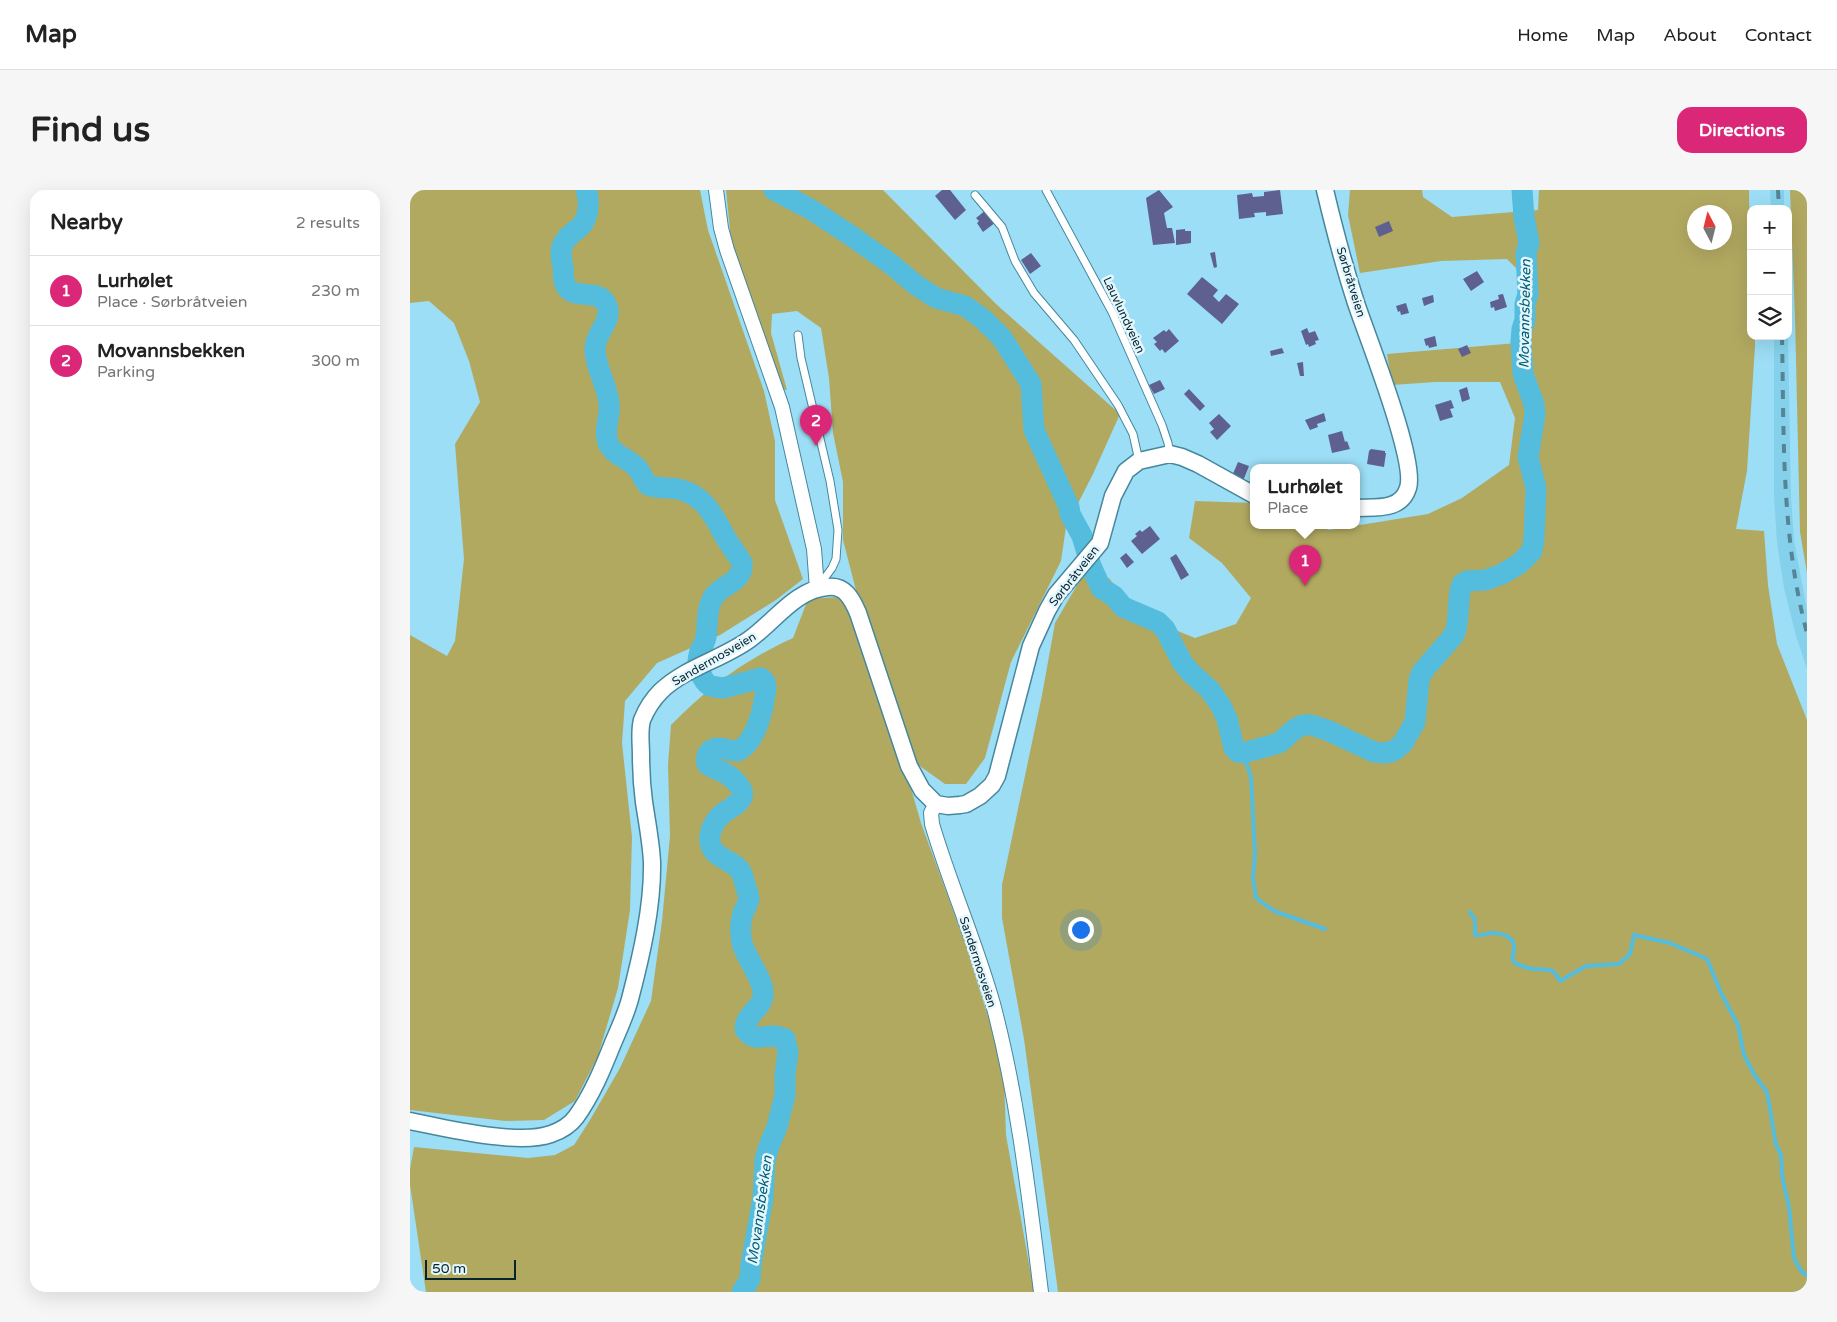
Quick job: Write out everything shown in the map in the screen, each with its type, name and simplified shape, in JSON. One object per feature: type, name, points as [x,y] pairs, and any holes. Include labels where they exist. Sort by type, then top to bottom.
[{"type":"street","points":[[716,190],[720,228],[782,407],[814,549],[817,589],[835,587],[841,589],[852,598],[909,766],[922,790],[936,804]]},
{"type":"street","name":"Sørbråtveien","points":[[1325,190],[1356,303],[1397,423],[1409,470],[1408,488],[1400,501],[1392,506],[1360,508]]},
{"type":"street","points":[[1139,461],[1170,454],[1182,457],[1250,493]]},
{"type":"street","name":"Sørbråtveien","points":[[936,804],[948,806],[966,804],[980,796],[992,785],[1003,756],[1031,646],[1056,595],[1095,551],[1103,537],[1116,490],[1126,471],[1139,461]]},
{"type":"street","name":"Sandermosveien","points":[[410,1121],[495,1136],[522,1138],[549,1135],[562,1129],[575,1118],[591,1092],[625,1015],[632,991],[648,913],[652,861],[641,769],[640,734],[642,720],[650,704],[660,692],[680,677],[749,640],[808,591],[817,589]]},
{"type":"street","name":"Sandermosveien","points":[[936,804],[931,813],[932,824],[992,1004],[1012,1092],[1030,1200],[1041,1292]]},
{"type":"lane","name":"Lauvlundveien","points":[[1046,190],[1112,312],[1162,425],[1170,454]]},
{"type":"lane","points":[[975,195],[1002,227],[1015,260],[1034,293],[1083,352],[1118,405],[1133,434],[1139,461]]},
{"type":"lane","points":[[798,335],[801,358],[830,481],[838,530],[836,559],[829,573],[817,589]]},
{"type":"shaded area","points":[[410,190],[700,190],[708,230],[764,391],[775,441],[775,500],[803,579],[776,600],[720,635],[657,663],[625,701],[622,743],[632,837],[630,910],[618,988],[598,1056],[575,1101],[544,1120],[505,1121],[410,1110],[410,635],[447,656],[455,641],[464,559],[455,444],[480,402],[469,361],[454,323],[429,301],[410,303]]},
{"type":"shaded area","points":[[726,190],[883,190],[996,304],[1120,414],[1093,474],[1066,527],[1061,561],[1011,662],[985,758],[966,784],[945,784],[917,764],[858,598],[843,540],[843,482],[833,433],[829,378],[821,328],[797,311],[772,314],[771,333],[787,390],[777,388],[733,260]]},
{"type":"shaded area","points":[[1350,190],[1422,190],[1423,197],[1452,217],[1538,210],[1539,190],[1749,190],[1749,205],[1747,205],[1747,340],[1755,340],[1755,346],[1747,471],[1736,529],[1764,531],[1768,585],[1777,644],[1807,720],[1807,1292],[1058,1292],[1024,1039],[1002,918],[1002,885],[1042,695],[1055,623],[1083,575],[1109,578],[1136,614],[1195,638],[1236,624],[1251,598],[1222,563],[1189,538],[1195,501],[1250,503],[1250,529],[1360,529],[1360,525],[1428,514],[1462,498],[1509,465],[1515,418],[1500,382],[1435,382],[1392,385],[1387,354],[1529,342],[1520,272],[1507,259],[1441,261],[1360,273],[1348,215]]},
{"type":"shaded area","points":[[1770,190],[1784,190],[1784,205],[1771,205]]},
{"type":"shaded area","points":[[1790,190],[1807,190],[1807,573],[1800,532]]},
{"type":"shaded area","points":[[1774,340],[1788,340],[1791,497],[1794,540],[1807,610],[1807,669],[1796,636],[1784,588],[1777,543],[1774,495]]},
{"type":"shaded area","points":[[838,597],[849,607],[908,778],[921,823],[966,946],[990,1023],[1004,1078],[1006,1135],[1034,1292],[426,1292],[410,1185],[410,1169],[414,1147],[528,1158],[555,1155],[574,1145],[620,1068],[651,1001],[662,921],[670,836],[668,765],[671,725],[699,698],[743,665],[793,638],[808,599]]},
{"type":"building","points":[[942,190],[950,190],[966,210],[955,220],[935,196]]},
{"type":"building","points":[[1159,190],[1173,207],[1164,213],[1167,228],[1172,228],[1175,243],[1153,245],[1146,198]]},
{"type":"building","points":[[1280,190],[1283,214],[1266,216],[1266,212],[1254,213],[1255,217],[1239,219],[1237,195],[1252,193],[1253,197],[1264,196],[1264,192]]},
{"type":"building","points":[[986,210],[996,222],[983,232],[976,218]]},
{"type":"building","points":[[1389,221],[1393,231],[1379,237],[1375,227]]},
{"type":"building","points":[[1185,229],[1185,231],[1191,231],[1191,243],[1176,245],[1176,230]]},
{"type":"building","points":[[1215,252],[1217,267],[1214,268],[1210,253]]},
{"type":"building","points":[[1031,253],[1041,266],[1030,274],[1021,260]]},
{"type":"building","points":[[1477,271],[1484,282],[1471,291],[1463,279]]},
{"type":"building","points":[[1202,277],[1218,290],[1213,296],[1219,302],[1226,294],[1239,304],[1222,324],[1187,294]]},
{"type":"building","points":[[1503,294],[1507,307],[1495,311],[1494,307],[1491,308],[1490,302],[1499,299],[1498,295]]},
{"type":"building","points":[[1433,295],[1434,302],[1424,306],[1422,298]]},
{"type":"building","points":[[1406,303],[1409,313],[1401,315],[1396,306]]},
{"type":"building","points":[[1307,328],[1309,333],[1315,331],[1319,340],[1315,341],[1316,344],[1309,347],[1308,344],[1306,345],[1301,331]]},
{"type":"building","points":[[1169,329],[1179,341],[1165,353],[1162,349],[1160,351],[1154,344],[1157,342],[1153,338],[1164,330],[1166,332]]},
{"type":"building","points":[[1435,336],[1437,346],[1429,348],[1428,345],[1426,346],[1424,339]]},
{"type":"building","points":[[1467,345],[1471,353],[1462,357],[1458,349]]},
{"type":"building","points":[[1282,348],[1284,353],[1271,356],[1270,351]]},
{"type":"building","points":[[1303,362],[1304,376],[1300,376],[1297,363]]},
{"type":"building","points":[[1160,380],[1165,389],[1154,394],[1149,385]]},
{"type":"building","points":[[1467,387],[1470,399],[1462,402],[1459,390]]},
{"type":"building","points":[[1189,389],[1205,406],[1200,411],[1184,394]]},
{"type":"building","points":[[1451,400],[1454,408],[1450,409],[1453,417],[1440,421],[1435,405]]},
{"type":"building","points":[[1324,413],[1326,421],[1317,424],[1318,427],[1310,430],[1305,420]]},
{"type":"building","points":[[1219,414],[1231,426],[1217,440],[1210,432],[1214,429],[1209,423]]},
{"type":"building","points":[[1342,431],[1345,442],[1347,441],[1350,449],[1332,453],[1328,435]]},
{"type":"building","points":[[1371,449],[1385,451],[1384,467],[1367,464]]},
{"type":"building","points":[[1238,462],[1249,466],[1243,481],[1232,476]]},
{"type":"building","points":[[1150,526],[1160,539],[1142,554],[1131,541],[1140,530],[1142,532]]},
{"type":"building","points":[[1126,553],[1134,562],[1127,568],[1120,558]]},
{"type":"building","points":[[1176,554],[1189,575],[1181,580],[1170,558]]},
{"type":"waterway","name":"Movannsbekken","points":[[586,190],[588,203],[586,218],[581,226],[565,240],[561,256],[564,281],[570,291],[599,297],[604,300],[607,306],[608,317],[595,348],[597,362],[609,403],[606,429],[607,440],[615,452],[638,469],[648,485],[688,492],[703,502],[742,563],[742,569],[737,578],[718,592],[711,601],[705,642],[698,659],[700,672],[704,680],[710,686],[723,688],[761,678],[765,682],[766,687],[758,723],[750,740],[738,751],[719,748],[712,749],[706,759],[707,764],[730,776],[742,792],[740,800],[716,821],[712,829],[710,842],[717,854],[739,869],[749,897],[741,920],[741,939],[761,983],[763,996],[762,1001],[748,1020],[745,1029],[753,1036],[773,1036],[785,1039],[788,1052],[785,1095],[777,1127],[765,1160],[763,1198],[750,1279],[742,1292]]},
{"type":"waterway","name":"Movannsbekken","points":[[774,190],[812,210],[853,237],[936,298],[965,306],[983,319],[1002,338],[1031,384],[1034,430],[1069,507],[1070,514],[1082,536],[1091,566],[1101,588],[1114,596],[1123,607],[1158,622],[1165,629],[1182,662],[1210,690],[1221,706],[1227,719],[1234,748],[1238,752],[1243,753],[1279,743],[1295,729],[1303,725],[1311,725],[1327,730],[1374,752],[1385,753],[1394,751],[1403,743],[1415,722],[1419,680],[1422,672],[1454,635],[1462,584],[1467,581],[1486,580],[1502,574],[1519,564],[1532,551],[1536,488],[1528,457],[1535,414],[1534,404],[1523,374],[1521,341],[1528,294],[1526,253],[1529,243],[1524,217],[1522,190]]},
{"type":"waterway","points":[[1243,753],[1251,777],[1255,854],[1253,878],[1256,898],[1274,911],[1325,929]]},
{"type":"waterway","points":[[1470,912],[1475,920],[1475,935],[1497,933],[1507,936],[1513,943],[1514,952],[1512,958],[1515,963],[1529,968],[1552,971],[1560,981],[1586,966],[1619,964],[1630,954],[1634,935],[1670,943],[1707,959],[1721,993],[1738,1025],[1744,1055],[1755,1076],[1767,1092],[1776,1145],[1781,1155],[1782,1176],[1789,1207],[1794,1258],[1801,1271],[1807,1275]]},
{"type":"railway","points":[[1778,190],[1779,205]]},
{"type":"railway","points":[[1782,340],[1784,448],[1788,523],[1792,560],[1807,633]]},
{"type":"place","name":"Movannsbekken","points":[[816,446]]},
{"type":"place","name":"Lurhølet","points":[[1305,586]]}]
